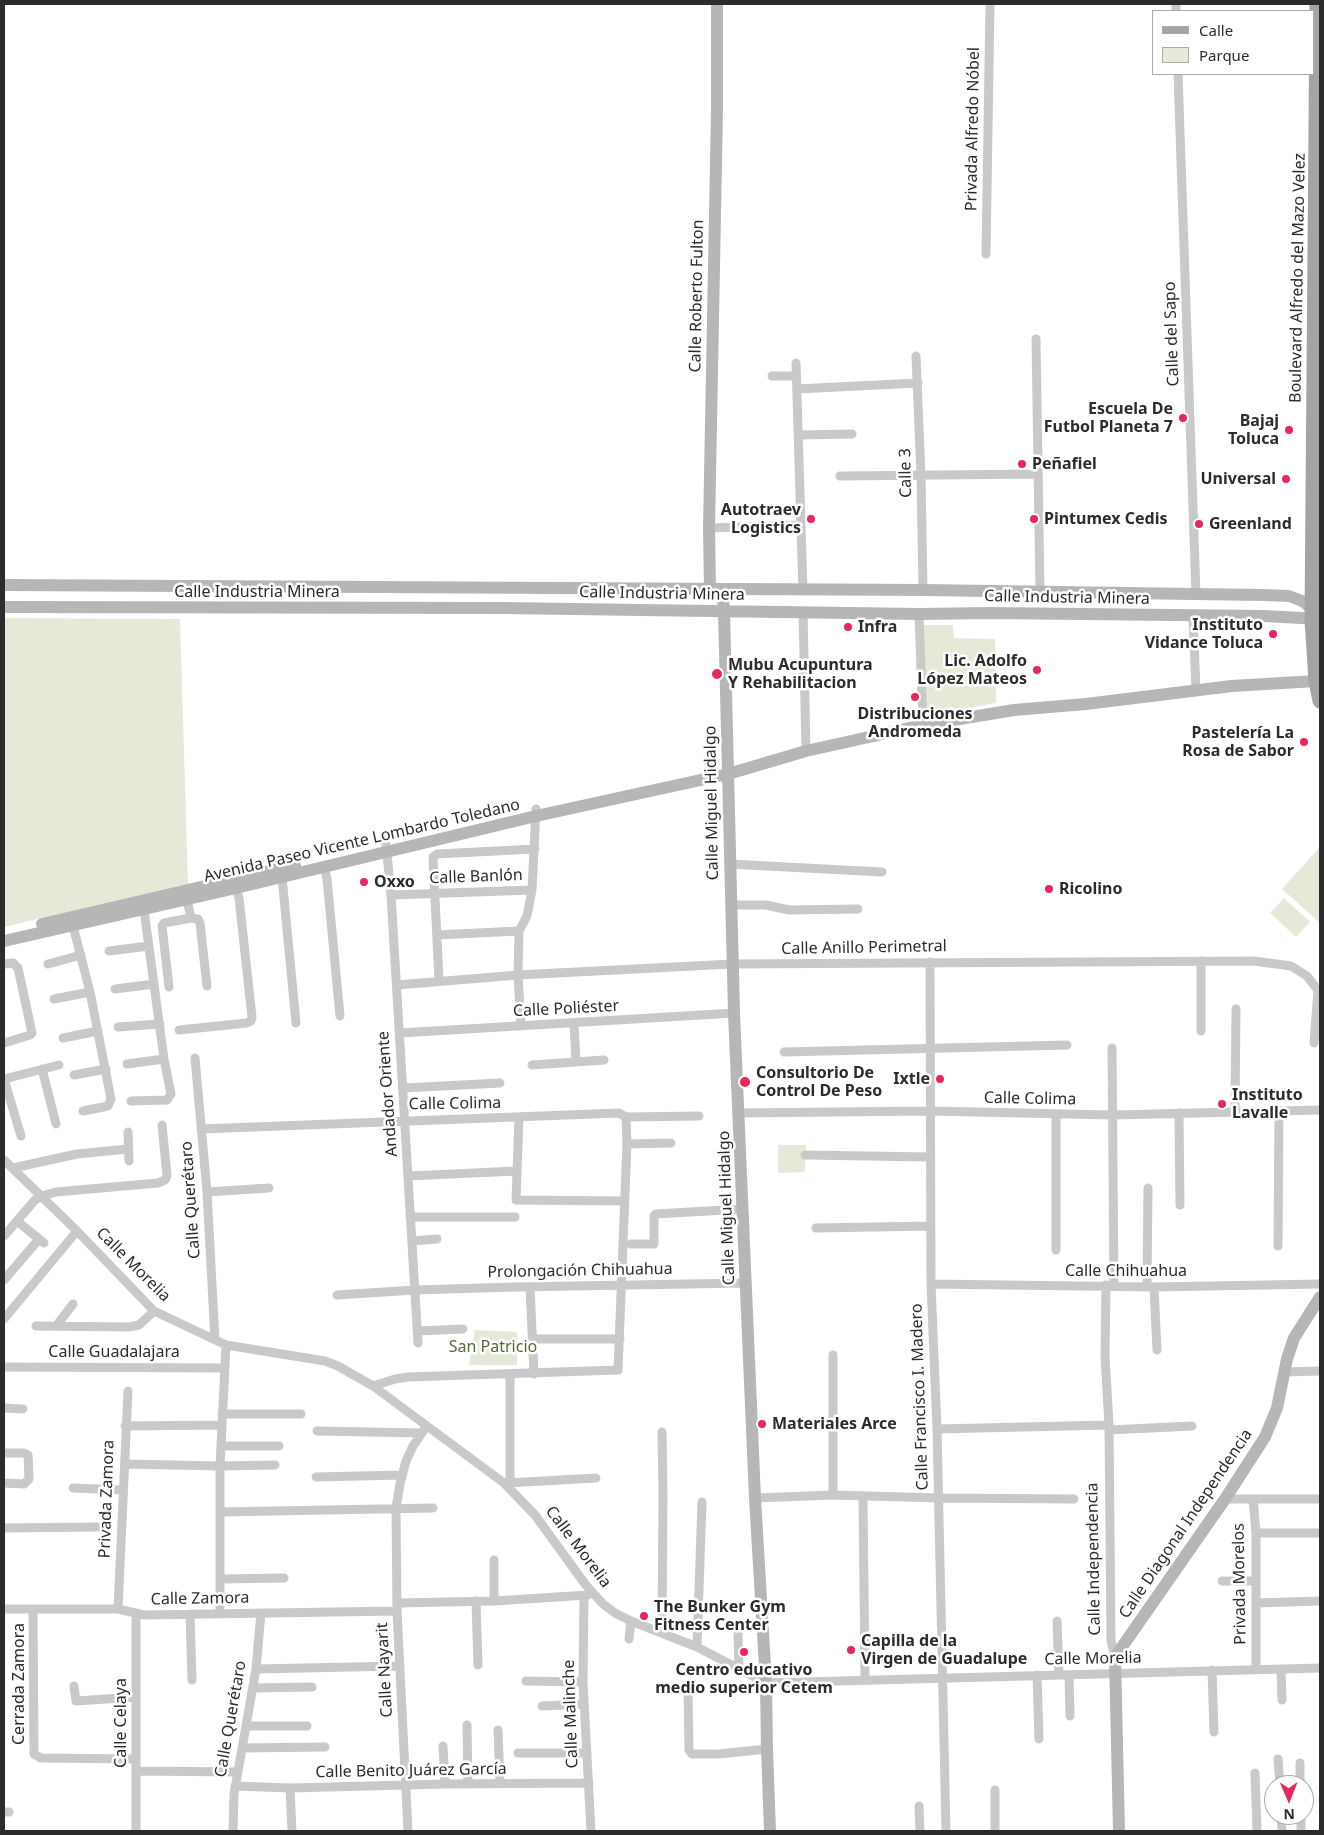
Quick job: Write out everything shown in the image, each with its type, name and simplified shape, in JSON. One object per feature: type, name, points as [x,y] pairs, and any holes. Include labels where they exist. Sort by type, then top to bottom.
[{"type":"main road","name":"Calle Roberto Fulton","points":[[710,590],[709,528],[717,110],[717,4]]},
{"type":"main road","name":"Boulevard Alfredo del Mazo Velez","points":[[1317,4],[1316,681],[1320,701]]},
{"type":"main road","name":"Calle Industria Minera","points":[[4,585],[803,591],[923,590],[1263,595],[1289,596],[1302,601],[1317,614]]},
{"type":"main road","name":"Calle Miguel Hidalgo","points":[[710,590],[723,600],[724,611],[732,964],[740,1113],[742,1209],[755,1498],[766,1682],[770,1831]]},
{"type":"main road","points":[[990,592],[990,613]]},
{"type":"main road","points":[[1263,595],[1268,604],[1268,610],[1264,616]]},
{"type":"main road","name":"Calle Industria Minera","points":[[4,607],[1194,616],[1317,614]]},
{"type":"main road","name":"Avenida Paseo Vicente Lombardo Toledano","points":[[4,932],[186,895],[536,812],[728,774],[806,751],[923,725],[1014,710],[1086,704],[1196,690],[1316,681]]},
{"type":"main road","name":"Avenida Paseo Vicente Lombardo Toledano","points":[[4,941],[144,910],[186,895],[236,888],[386,848]]},
{"type":"main road","name":"Calle Diagonal Independencia","points":[[1115,1657],[1225,1499],[1265,1437],[1277,1408],[1287,1359],[1294,1338],[1319,1300]]},
{"type":"main road","name":"Calle Independencia","points":[[1115,1657],[1119,1831]]},
{"type":"street","name":"Privada Alfredo Nóbel","points":[[986,254],[990,4]]},
{"type":"street","name":"Calle del Sapo","points":[[1178,75],[1196,594]]},
{"type":"street","points":[[1036,339],[1040,592]]},
{"type":"street","name":"Calle 3","points":[[916,356],[923,590]]},
{"type":"street","points":[[796,363],[803,591]]},
{"type":"street","points":[[772,376],[796,376]]},
{"type":"street","points":[[797,389],[918,383]]},
{"type":"street","points":[[799,435],[852,434]]},
{"type":"street","points":[[840,476],[1037,474]]},
{"type":"street","points":[[709,528],[801,525]]},
{"type":"street","points":[[803,612],[806,751]]},
{"type":"street","points":[[920,614],[923,725]]},
{"type":"street","points":[[1194,616],[1196,690]]},
{"type":"street","points":[[521,1026],[518,931],[527,916],[532,890],[536,812]]},
{"type":"street","name":"Andador Oriente","points":[[386,848],[404,1088],[418,1343]]},
{"type":"street","points":[[439,981],[432,859],[434,856],[437,854],[535,849]]},
{"type":"street","points":[[729,864],[882,872]]},
{"type":"street","points":[[324,866],[327,879],[340,1016]]},
{"type":"street","points":[[282,876],[296,1023]]},
{"type":"street","points":[[179,1030],[248,1023],[251,1021],[239,898],[236,888]]},
{"type":"street","name":"Calle Banlón","points":[[391,895],[532,890]]},
{"type":"street","points":[[186,895],[191,918]]},
{"type":"street","points":[[731,905],[766,905],[789,910],[858,909]]},
{"type":"street","points":[[131,1101],[167,1100],[171,1094],[164,1059],[144,910]]},
{"type":"street","points":[[169,987],[162,926],[164,923],[191,918],[198,920],[200,923],[207,986]]},
{"type":"street","points":[[73,926],[90,992],[111,1099],[108,1106],[83,1111]]},
{"type":"street","points":[[437,935],[518,931]]},
{"type":"street","points":[[109,951],[149,946]]},
{"type":"street","points":[[48,964],[81,955]]},
{"type":"street","points":[[1201,961],[1201,1031]]},
{"type":"street","name":"Calle Anillo Perimetral","points":[[396,985],[518,975],[732,964],[1254,961],[1291,966],[1307,976],[1319,991]]},
{"type":"street","name":"Calle Francisco I. Madero","points":[[930,962],[931,1284],[944,1678],[946,1831]]},
{"type":"street","points":[[4,963],[13,963],[18,968],[32,1033],[4,1043]]},
{"type":"street","points":[[115,989],[154,984]]},
{"type":"street","points":[[1314,1043],[1319,991]]},
{"type":"street","points":[[54,999],[90,992]]},
{"type":"street","points":[[1235,1112],[1236,1008]]},
{"type":"street","name":"Calle Poliéster","points":[[400,1033],[734,1013]]},
{"type":"street","points":[[118,1027],[160,1024]]},
{"type":"street","points":[[574,1024],[576,1061]]},
{"type":"street","points":[[63,1038],[98,1031]]},
{"type":"street","points":[[784,1052],[1067,1045]]},
{"type":"street","name":"Calle Independencia","points":[[1112,1048],[1113,1115],[1110,1286],[1105,1356],[1109,1428],[1111,1641],[1115,1657]]},
{"type":"street","name":"Calle Querétaro","points":[[195,1058],[215,1340]]},
{"type":"street","points":[[127,1064],[164,1059]]},
{"type":"street","points":[[532,1065],[604,1060]]},
{"type":"street","points":[[21,1136],[4,1079],[59,1065]]},
{"type":"street","points":[[42,1069],[56,1124]]},
{"type":"street","points":[[74,1075],[106,1069]]},
{"type":"street","points":[[404,1088],[500,1083]]},
{"type":"street","name":"Calle Colima","points":[[740,1113],[929,1111],[1113,1115],[1320,1110]]},
{"type":"street","points":[[1278,1246],[1279,1112]]},
{"type":"street","points":[[1179,1113],[1180,1205]]},
{"type":"street","points":[[373,1386],[408,1377],[618,1370],[627,1144],[623,1115]]},
{"type":"street","points":[[1056,1115],[1056,1250]]},
{"type":"street","name":"Calle Colima","points":[[201,1129],[518,1117],[699,1116]]},
{"type":"street","points":[[518,1117],[516,1200],[624,1202]]},
{"type":"street","points":[[4,1236],[35,1200],[42,1196],[56,1192],[158,1183],[165,1180],[167,1176],[162,1125]]},
{"type":"street","points":[[128,1132],[129,1161]]},
{"type":"street","points":[[627,1144],[671,1143]]},
{"type":"street","points":[[13,1168],[53,1158],[128,1149]]},
{"type":"street","points":[[805,1155],[930,1157]]},
{"type":"street","name":"Calle Morelia","points":[[4,1160],[77,1230],[154,1311],[226,1346],[325,1362],[338,1366],[373,1386],[424,1430],[507,1483],[535,1515],[589,1595],[614,1613],[631,1622],[697,1647],[766,1682],[1114,1674],[1256,1668],[1320,1668]]},
{"type":"street","points":[[408,1176],[516,1170]]},
{"type":"street","points":[[206,1192],[269,1188]]},
{"type":"street","points":[[1148,1188],[1151,1287],[1157,1350]]},
{"type":"street","points":[[631,1244],[654,1244],[654,1216],[656,1214],[742,1209]]},
{"type":"street","points":[[410,1216],[515,1217]]},
{"type":"street","points":[[4,1280],[42,1241],[17,1221]]},
{"type":"street","points":[[816,1228],[931,1226]]},
{"type":"street","points":[[4,1319],[77,1230]]},
{"type":"street","points":[[412,1241],[437,1238]]},
{"type":"street","name":"Prolongación Chihuahua","points":[[337,1295],[415,1290],[746,1283]]},
{"type":"street","name":"Calle Chihuahua","points":[[931,1284],[1151,1287],[1320,1284]]},
{"type":"street","points":[[530,1287],[534,1340],[534,1374]]},
{"type":"street","points":[[57,1325],[73,1304]]},
{"type":"street","points":[[36,1326],[134,1326],[139,1325],[154,1311]]},
{"type":"street","points":[[418,1331],[463,1329]]},
{"type":"street","points":[[534,1340],[620,1339]]},
{"type":"street","points":[[220,1614],[220,1446],[226,1346]]},
{"type":"street","points":[[833,1355],[833,1495]]},
{"type":"street","name":"Calle Guadalajara","points":[[4,1366],[225,1368]]},
{"type":"street","points":[[1285,1372],[1320,1372]]},
{"type":"street","points":[[510,1374],[507,1483],[596,1478]]},
{"type":"street","name":"Privada Zamora","points":[[118,1609],[128,1391]]},
{"type":"street","points":[[4,1408],[23,1409]]},
{"type":"street","points":[[222,1414],[301,1414]]},
{"type":"street","points":[[125,1426],[221,1425]]},
{"type":"street","points":[[937,1429],[1192,1426]]},
{"type":"street","points":[[317,1431],[424,1430]]},
{"type":"street","name":"Calle Nayarit","points":[[408,1831],[397,1607],[396,1508],[402,1475],[413,1446],[424,1430]]},
{"type":"street","points":[[662,1432],[662,1633]]},
{"type":"street","points":[[220,1446],[279,1446]]},
{"type":"street","points":[[4,1453],[24,1453],[28,1455],[29,1480],[24,1484],[4,1483]]},
{"type":"street","points":[[125,1464],[275,1465]]},
{"type":"street","points":[[316,1477],[402,1475]]},
{"type":"street","points":[[73,1488],[123,1490]]},
{"type":"street","points":[[755,1498],[833,1495],[1074,1499]]},
{"type":"street","points":[[863,1496],[865,1680]]},
{"type":"street","points":[[1225,1499],[1320,1499]]},
{"type":"street","name":"Privada Morelos","points":[[1253,1499],[1256,1533],[1256,1668]]},
{"type":"street","points":[[697,1647],[702,1502]]},
{"type":"street","points":[[221,1512],[433,1508]]},
{"type":"street","points":[[4,1528],[98,1527]]},
{"type":"street","points":[[1256,1533],[1320,1533]]},
{"type":"street","points":[[494,1560],[494,1601]]},
{"type":"street","points":[[221,1579],[284,1578]]},
{"type":"street","points":[[1222,1581],[1256,1582]]},
{"type":"street","name":"Calle Zamora","points":[[4,1609],[118,1609],[136,1614],[220,1614],[397,1607],[589,1595]]},
{"type":"street","name":"Calle Malinche","points":[[589,1595],[582,1682],[591,1831]]},
{"type":"street","points":[[476,1601],[478,1665]]},
{"type":"street","points":[[1256,1603],[1320,1601]]},
{"type":"street","name":"Cerrada Zamora","points":[[33,1610],[34,1754],[38,1757],[136,1759]]},
{"type":"street","name":"Calle Querétaro","points":[[233,1831],[235,1786],[256,1669],[261,1613]]},
{"type":"street","name":"Calle Celaya","points":[[136,1614],[136,1831]]},
{"type":"street","points":[[190,1614],[192,1680]]},
{"type":"street","points":[[1058,1621],[1059,1675]]},
{"type":"street","points":[[629,1640],[631,1622]]},
{"type":"street","points":[[738,1633],[739,1668]]},
{"type":"street","points":[[256,1669],[400,1666]]},
{"type":"street","points":[[1281,1668],[1282,1700]]},
{"type":"street","points":[[1212,1670],[1214,1732]]},
{"type":"street","points":[[1037,1675],[1039,1739]]},
{"type":"street","points":[[1069,1675],[1070,1716]]},
{"type":"street","points":[[526,1681],[582,1682]]},
{"type":"street","points":[[74,1686],[76,1701],[136,1697]]},
{"type":"street","points":[[253,1688],[312,1687]]},
{"type":"street","points":[[688,1691],[689,1750],[692,1754],[719,1754],[767,1749]]},
{"type":"street","points":[[542,1706],[584,1704]]},
{"type":"street","points":[[466,1725],[468,1784]]},
{"type":"street","points":[[246,1726],[307,1726]]},
{"type":"street","points":[[498,1730],[500,1784]]},
{"type":"street","points":[[443,1746],[445,1784]]},
{"type":"street","points":[[242,1748],[325,1747]]},
{"type":"street","points":[[518,1754],[587,1752]]},
{"type":"street","points":[[1278,1759],[1279,1775]]},
{"type":"street","points":[[1300,1763],[1300,1775]]},
{"type":"street","points":[[136,1771],[238,1772]]},
{"type":"street","points":[[1255,1773],[1257,1831]]},
{"type":"street","name":"Calle Benito Juárez García","points":[[235,1786],[290,1788],[589,1783]]},
{"type":"street","points":[[290,1788],[292,1831]]},
{"type":"street","points":[[995,1790],[995,1831]]},
{"type":"street","points":[[919,1806],[920,1831]]},
{"type":"green space","points":[[4,618],[180,619],[188,884],[4,927]]},
{"type":"green space","points":[[921,625],[953,625],[954,638],[995,639],[996,703],[926,716]]},
{"type":"green space","points":[[1320,847],[1320,923],[1282,889]]},
{"type":"green space","points":[[1284,898],[1310,922],[1296,937],[1270,913]]},
{"type":"green space","points":[[778,1145],[806,1145],[805,1172],[778,1173]]},
{"type":"green space","name":"San Patricio","points":[[475,1330],[517,1332],[517,1365],[469,1365]]},
{"type":"place","name":"Escuela De Futbol Planeta 7","points":[[1183,418]]},
{"type":"place","name":"Bajaj Toluca","points":[[1289,430]]},
{"type":"place","name":"Peñafiel","points":[[1022,464]]},
{"type":"place","name":"Universal","points":[[1286,479]]},
{"type":"place","name":"Autotraev Logistics","points":[[811,519]]},
{"type":"place","name":"Pintumex Cedis","points":[[1034,519]]},
{"type":"place","name":"Greenland","points":[[1199,524]]},
{"type":"place","name":"Infra","points":[[848,627]]},
{"type":"place","name":"Instituto Vidance Toluca","points":[[1273,634]]},
{"type":"place","name":"Lic. Adolfo López Mateos","points":[[1037,670]]},
{"type":"place","name":"Mubu Acupuntura Y Rehabilitacion","points":[[717,674]]},
{"type":"place","name":"Distribuciones Andromeda","points":[[915,697]]},
{"type":"place","name":"Pastelería La Rosa de Sabor","points":[[1304,742]]},
{"type":"place","name":"Oxxo","points":[[364,882]]},
{"type":"place","name":"Ricolino","points":[[1049,889]]},
{"type":"place","name":"Ixtle","points":[[940,1079]]},
{"type":"place","name":"Consultorio De Control De Peso","points":[[745,1082]]},
{"type":"place","name":"Instituto Lavalle","points":[[1222,1104]]},
{"type":"place","name":"Materiales Arce","points":[[762,1424]]},
{"type":"place","name":"The Bunker Gym Fitness Center","points":[[644,1616]]},
{"type":"place","name":"Capilla de la Virgen de Guadalupe","points":[[851,1650]]},
{"type":"place","name":"Centro educativo medio superior Cetem","points":[[744,1652]]}]
